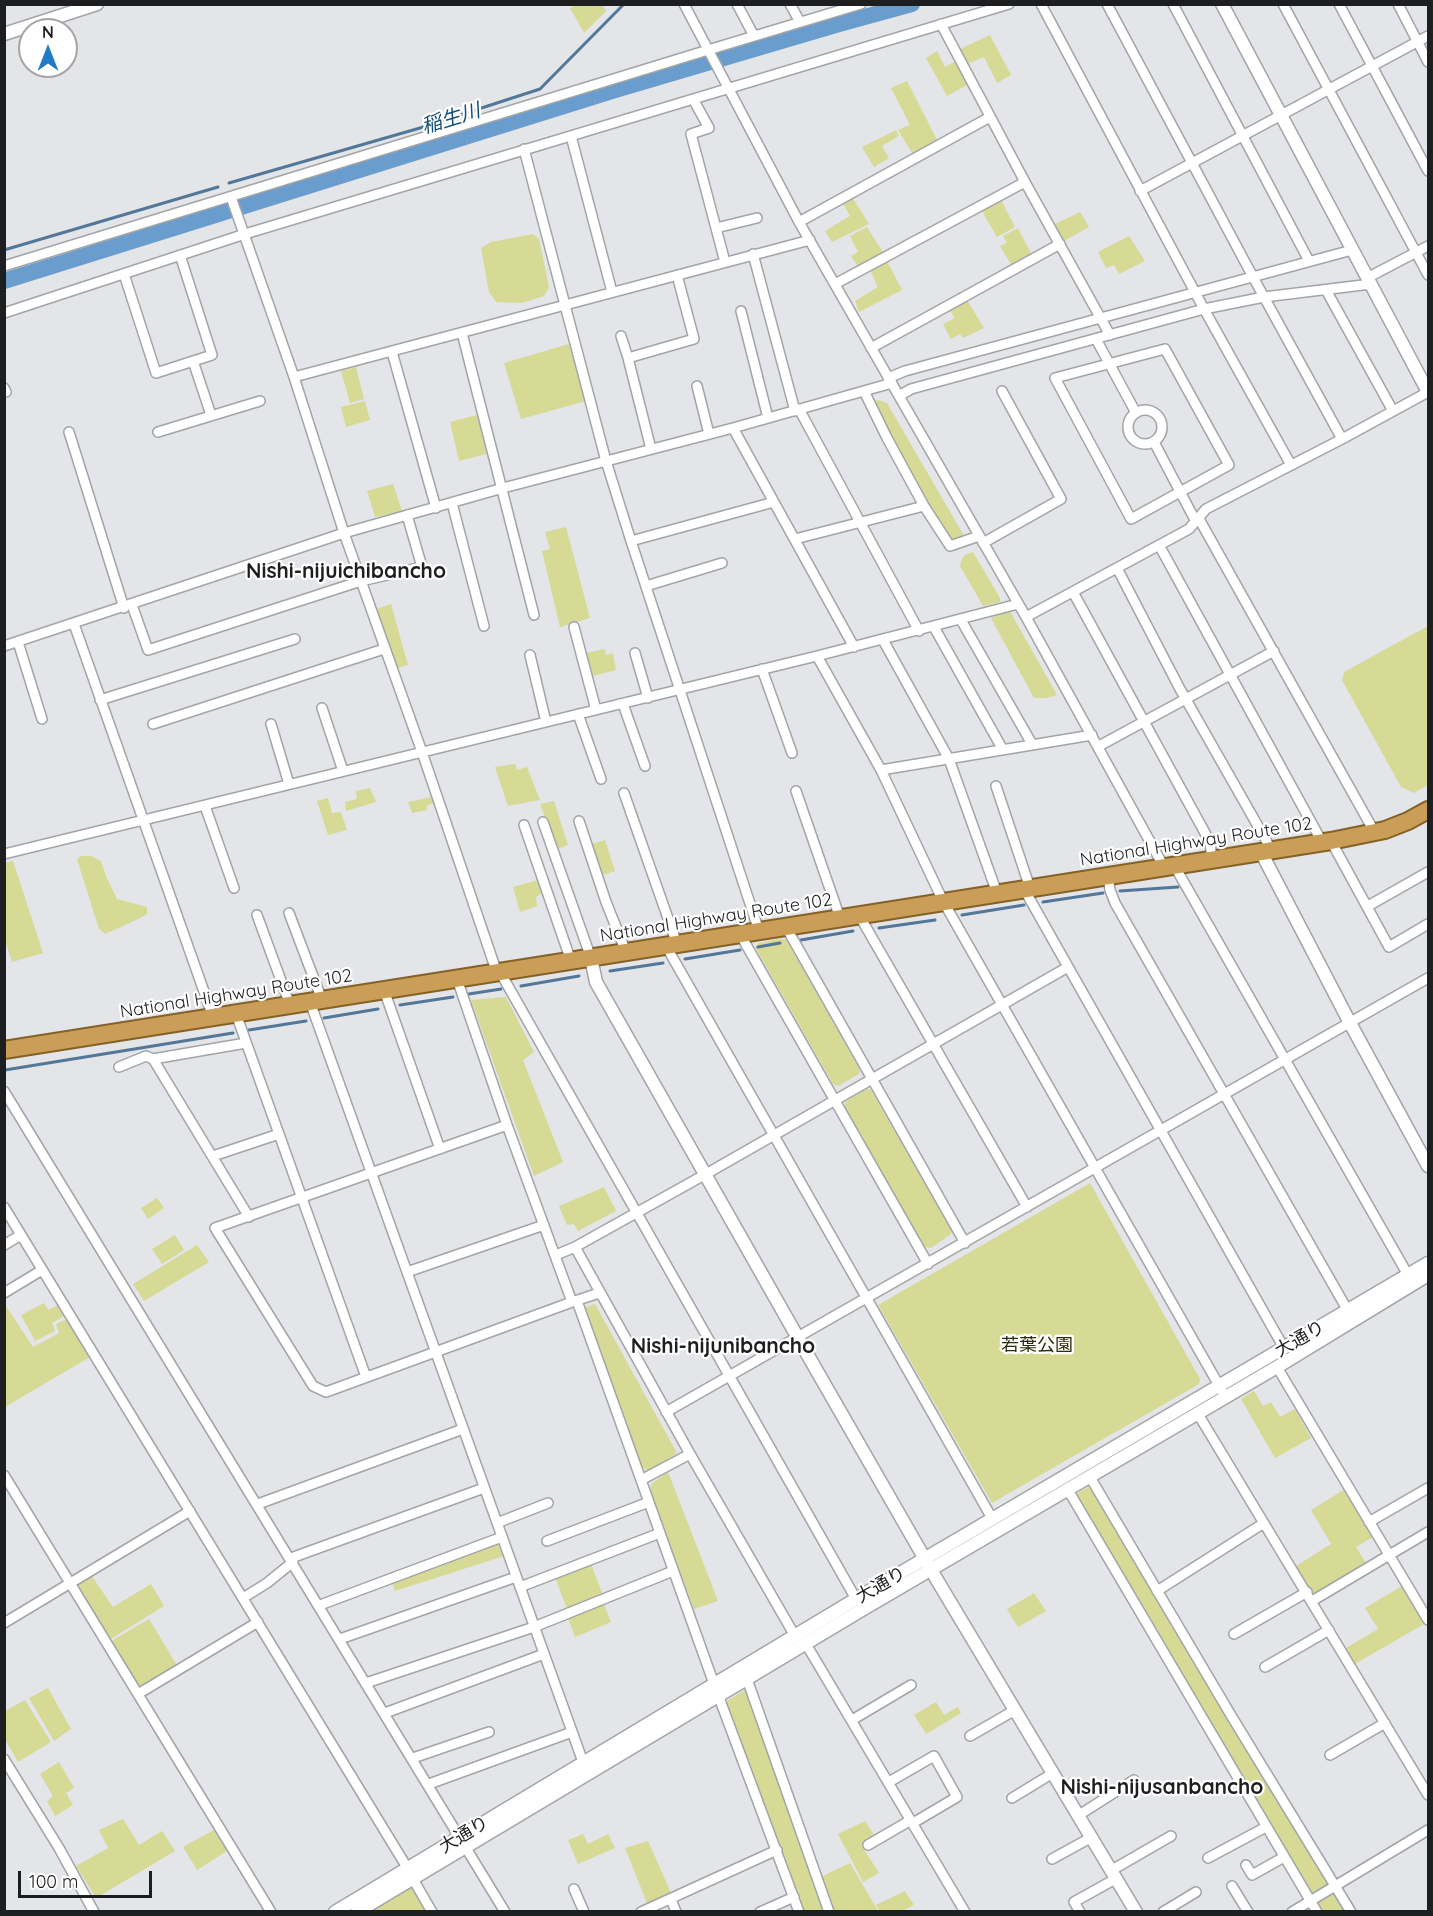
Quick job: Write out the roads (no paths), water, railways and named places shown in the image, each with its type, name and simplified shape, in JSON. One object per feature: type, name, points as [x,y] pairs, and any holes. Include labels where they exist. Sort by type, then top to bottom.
[{"type":"highway","name":"National Highway Route 102","points":[[4,1050],[1326,842],[1375,833],[1408,822],[1428,810]]},
{"type":"street","points":[[4,34],[97,4]]},
{"type":"street","points":[[684,4],[799,222],[1092,735],[1285,1059],[1408,1275]]},
{"type":"street","points":[[737,4],[754,36]]},
{"type":"street","points":[[790,4],[800,22]]},
{"type":"street","points":[[4,266],[232,200],[861,4]]},
{"type":"street","points":[[4,313],[245,234],[1009,4]]},
{"type":"street","points":[[1041,4],[1140,191],[1291,465]]},
{"type":"street","points":[[1107,4],[1252,277],[1342,439]]},
{"type":"street","points":[[1173,4],[1309,261]]},
{"type":"street","points":[[1026,617],[1188,529],[1206,509],[1428,392],[1221,4]]},
{"type":"street","points":[[1283,4],[1428,275]]},
{"type":"street","points":[[1339,4],[1428,171]]},
{"type":"street","points":[[1398,4],[1428,62]]},
{"type":"street","points":[[941,24],[1110,335]]},
{"type":"street","points":[[1140,191],[1280,115],[1373,68],[1428,36]]},
{"type":"street","points":[[693,99],[709,128],[691,134],[725,262]]},
{"type":"street","points":[[799,222],[990,117]]},
{"type":"street","points":[[570,136],[612,292]]},
{"type":"street","points":[[524,149],[606,461],[759,931]]},
{"type":"street","points":[[835,284],[1025,182]]},
{"type":"street","points":[[232,200],[294,377],[384,649],[499,973],[731,1376],[856,1599]]},
{"type":"street","points":[[716,228],[757,218]]},
{"type":"street","points":[[294,377],[810,240]]},
{"type":"street","points":[[871,348],[1060,244]]},
{"type":"street","points":[[899,396],[911,388],[1204,309],[1369,281],[1428,246]]},
{"type":"street","points":[[4,646],[344,533],[864,391],[890,381],[905,371],[1352,250]]},
{"type":"street","points":[[753,254],[797,410],[919,631]]},
{"type":"street","points":[[124,274],[156,373],[212,356],[180,255]]},
{"type":"street","points":[[628,358],[694,339],[677,275]]},
{"type":"street","points":[[1326,290],[1393,411]]},
{"type":"street","points":[[741,310],[768,418]]},
{"type":"street","points":[[462,333],[534,615]]},
{"type":"street","points":[[621,336],[651,449]]},
{"type":"street","points":[[1096,339],[1136,413]]},
{"type":"street","points":[[1165,349],[1228,465],[1131,519],[1055,378],[1110,363],[1165,349]]},
{"type":"street","points":[[392,352],[436,508]]},
{"type":"street","points":[[193,361],[211,415]]},
{"type":"street","points":[[697,386],[709,434]]},
{"type":"street","points":[[864,391],[886,438],[924,506],[950,546],[981,539],[1061,499],[1002,391]]},
{"type":"street","points":[[158,432],[260,401]]},
{"type":"street","points":[[1153,412],[1160,421],[1161,432],[1154,442],[1138,443],[1130,436],[1128,426],[1132,416],[1136,413],[1153,412]]},
{"type":"street","points":[[733,428],[854,646]]},
{"type":"street","points":[[69,432],[128,606],[148,650],[361,581],[422,567],[408,515]]},
{"type":"street","points":[[1154,442],[1180,492],[1274,651],[1375,833]]},
{"type":"street","points":[[631,541],[774,502]]},
{"type":"street","points":[[452,503],[484,626]]},
{"type":"street","points":[[795,539],[924,506]]},
{"type":"street","points":[[1160,545],[1230,674],[1326,842],[1368,906],[1389,947],[1428,924]]},
{"type":"street","points":[[645,585],[722,563]]},
{"type":"street","points":[[1117,568],[1186,699],[1267,842],[1265,852],[1350,1023],[1428,1166]]},
{"type":"street","points":[[1073,592],[1209,842],[1212,860]]},
{"type":"street","points":[[4,854],[648,698],[1018,604]]},
{"type":"street","points":[[961,620],[1032,744]]},
{"type":"street","points":[[74,624],[213,1017]]},
{"type":"street","points":[[574,627],[596,710]]},
{"type":"street","points":[[934,627],[1003,750]]},
{"type":"street","points":[[100,700],[295,639]]},
{"type":"street","points":[[883,640],[949,759],[997,893]]},
{"type":"street","points":[[18,642],[42,719]]},
{"type":"street","points":[[153,724],[384,649]]},
{"type":"street","points":[[1099,746],[1274,651]]},
{"type":"street","points":[[635,653],[648,698]]},
{"type":"street","points":[[530,656],[546,722]]},
{"type":"street","points":[[817,656],[881,770],[943,901],[1222,1391]]},
{"type":"street","points":[[762,669],[792,753]]},
{"type":"street","points":[[623,704],[645,766]]},
{"type":"street","points":[[322,708],[343,771]]},
{"type":"street","points":[[578,714],[601,780]]},
{"type":"street","points":[[271,724],[289,784]]},
{"type":"street","points":[[881,770],[1092,735]]},
{"type":"street","points":[[996,786],[1027,888],[1068,967],[1284,1348]]},
{"type":"street","points":[[796,791],[840,918]]},
{"type":"street","points":[[624,793],[671,945],[773,1135],[993,1520]]},
{"type":"street","points":[[205,806],[234,888]]},
{"type":"street","points":[[579,821],[606,902],[626,952]]},
{"type":"street","points":[[543,822],[591,958],[596,982],[928,1565],[1136,1911]]},
{"type":"street","points":[[524,825],[571,961]]},
{"type":"street","points":[[1368,906],[1428,872]]},
{"type":"street","points":[[1108,876],[1115,903],[1348,1311]]},
{"type":"street","points":[[289,913],[372,1173],[584,1762]]},
{"type":"street","points":[[257,915],[290,1005]]},
{"type":"street","points":[[859,915],[1027,1207]]},
{"type":"street","points":[[786,927],[965,1243]]},
{"type":"street","points":[[740,934],[928,1264]]},
{"type":"street","points":[[556,1255],[637,1213],[1068,967]]},
{"type":"street","points":[[666,1412],[1428,978]]},
{"type":"street","points":[[457,979],[507,1125],[641,1479],[716,1690],[799,1911]]},
{"type":"street","points":[[384,990],[440,1149]]},
{"type":"street","points":[[236,1014],[366,1377]]},
{"type":"street","points":[[119,1066],[146,1056],[153,1059],[246,1043]]},
{"type":"street","points":[[153,1059],[249,1217]]},
{"type":"street","points":[[4,1091],[506,1911]]},
{"type":"street","points":[[507,1125],[215,1228],[312,1386],[326,1392],[599,1293]]},
{"type":"street","points":[[213,1156],[279,1134]]},
{"type":"street","points":[[4,1207],[432,1911]]},
{"type":"street","points":[[407,1272],[544,1225]]},
{"type":"street","points":[[4,1245],[21,1235]]},
{"type":"street","points":[[575,1247],[666,1412],[795,1636]]},
{"type":"street","name":"大通り","points":[[464,1841],[584,1762],[716,1690],[747,1679],[806,1644],[993,1520],[1222,1391],[1284,1348],[1428,1263]]},
{"type":"street","points":[[4,1293],[42,1270]]},
{"type":"street","name":"大通り","points":[[357,1911],[464,1841],[716,1690],[795,1636],[856,1599],[928,1565],[1068,1490],[1198,1414],[1222,1391],[1277,1367],[1428,1275]]},
{"type":"street","points":[[1277,1367],[1428,1620]]},
{"type":"street","points":[[1198,1414],[1428,1795]]},
{"type":"street","points":[[258,1504],[463,1429]]},
{"type":"street","points":[[641,1479],[690,1454]]},
{"type":"street","points":[[4,1475],[271,1911]]},
{"type":"street","points":[[1090,1477],[1276,1790],[1351,1911]]},
{"type":"street","points":[[243,1598],[267,1583],[292,1560],[484,1488]]},
{"type":"street","points":[[1369,1522],[1428,1488]]},
{"type":"street","points":[[1068,1490],[1317,1911]]},
{"type":"street","points":[[548,1541],[649,1502]]},
{"type":"street","points":[[496,1522],[548,1503]]},
{"type":"street","points":[[4,1623],[190,1511]]},
{"type":"street","points":[[1157,1591],[1264,1523]]},
{"type":"street","points":[[1312,1601],[1428,1532]]},
{"type":"street","points":[[520,1587],[660,1533]]},
{"type":"street","points":[[320,1605],[502,1537]]},
{"type":"street","points":[[366,1683],[534,1627],[673,1571]]},
{"type":"street","points":[[340,1638],[516,1577]]},
{"type":"street","points":[[1234,1634],[1307,1592]]},
{"type":"street","points":[[1419,1604],[1428,1598]]},
{"type":"street","points":[[138,1694],[258,1622]]},
{"type":"street","points":[[1265,1667],[1329,1630]]},
{"type":"street","points":[[806,1644],[912,1821],[960,1910]]},
{"type":"street","points":[[385,1713],[544,1654]]},
{"type":"street","points":[[747,1679],[829,1911]]},
{"type":"street","points":[[852,1720],[911,1685]]},
{"type":"street","points":[[970,1736],[1015,1710]]},
{"type":"street","points":[[1330,1755],[1385,1723]]},
{"type":"street","points":[[413,1758],[489,1732]]},
{"type":"street","points":[[429,1784],[572,1732]]},
{"type":"street","points":[[868,1845],[957,1797],[934,1756],[889,1782]]},
{"type":"street","points":[[4,1759],[59,1848],[94,1911]]},
{"type":"street","points":[[1012,1798],[1053,1773]]},
{"type":"street","points":[[1079,1815],[1134,1780]]},
{"type":"street","points":[[1208,1858],[1266,1827]]},
{"type":"street","points":[[1292,1911],[1428,1830]]},
{"type":"street","points":[[1052,1859],[1092,1836]]},
{"type":"street","points":[[1080,1911],[1074,1902],[1171,1836]]},
{"type":"street","points":[[641,1911],[777,1850]]},
{"type":"street","points":[[1246,1865],[1252,1875],[1284,1857]]},
{"type":"street","name":"大通り","points":[[335,1911],[411,1874]]},
{"type":"street","points":[[1232,1886],[1248,1911]]},
{"type":"street","points":[[574,1889],[584,1911]]},
{"type":"street","points":[[1163,1911],[1196,1892]]},
{"type":"street","points":[[760,1911],[794,1897]]},
{"type":"street","points":[[671,1899],[676,1911]]},
{"type":"waterway","points":[[229,183],[420,128],[540,89],[624,4]]},
{"type":"waterway","name":"稲生川","points":[[4,281],[615,90],[912,4]]},
{"type":"waterway","points":[[4,250],[218,187]]},
{"type":"waterway","points":[[1120,891],[1178,887]]},
{"type":"waterway","points":[[1043,902],[1103,893]]},
{"type":"waterway","points":[[962,915],[1024,905]]},
{"type":"waterway","points":[[879,928],[935,920]]},
{"type":"waterway","points":[[801,940],[853,931]]},
{"type":"waterway","points":[[758,947],[780,943]]},
{"type":"waterway","points":[[685,959],[740,950]]},
{"type":"waterway","points":[[610,971],[663,963]]},
{"type":"waterway","points":[[521,986],[579,976]]},
{"type":"waterway","points":[[469,994],[501,989]]},
{"type":"waterway","points":[[400,1005],[453,997]]},
{"type":"waterway","points":[[324,1018],[378,1009]]},
{"type":"waterway","points":[[249,1030],[306,1021]]},
{"type":"waterway","points":[[5,1070],[233,1033]]},
{"type":"district","name":"Nishi-nijuichibancho","points":[[346,572]]},
{"type":"district","name":"Nishi-nijunibancho","points":[[723,1347]]},
{"type":"district","name":"Nishi-nijusanbancho","points":[[1162,1788]]},
{"type":"park label","name":"若葉公園","points":[[1037,1346]]}]
